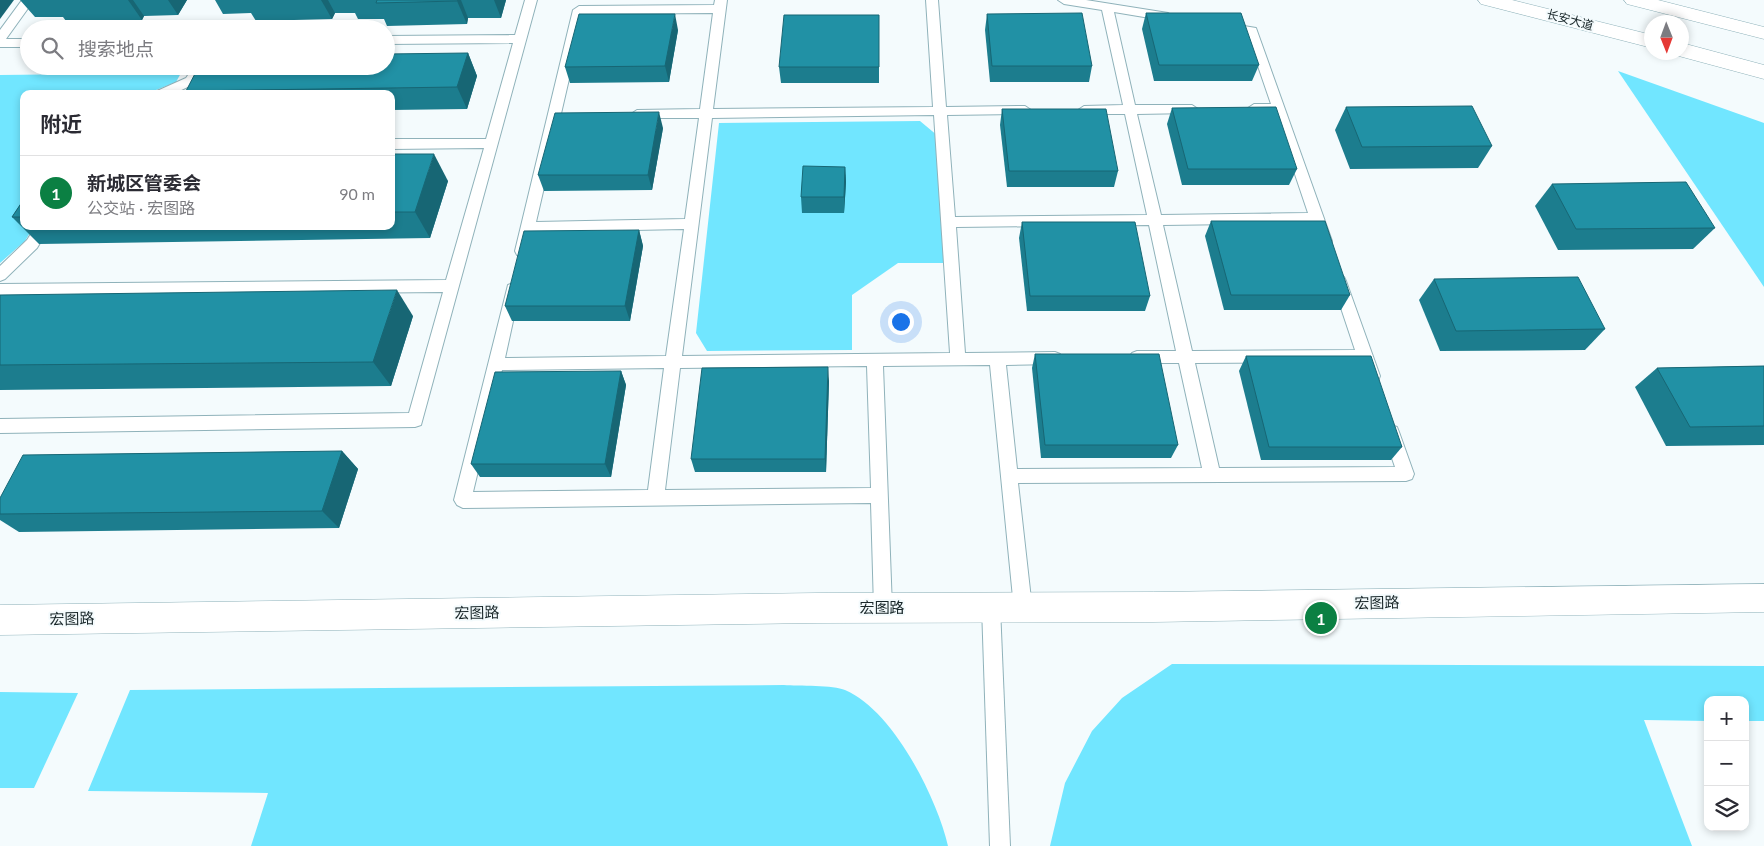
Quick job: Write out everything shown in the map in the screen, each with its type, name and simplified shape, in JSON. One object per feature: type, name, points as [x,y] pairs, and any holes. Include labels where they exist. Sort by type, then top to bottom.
[{"type":"street","name":"长安大道","points":[[1488,0],[1644,40]]},
{"type":"street","points":[[1634,0],[1764,33]]},
{"type":"street","points":[[1689,52],[1764,72]]},
{"type":"street","name":"宏图路","points":[[0,620],[1764,598]]},
{"type":"lane","points":[[0,39],[28,0]]},
{"type":"lane","points":[[0,426],[415,420],[531,0]]},
{"type":"lane","points":[[932,0],[958,358]]},
{"type":"lane","points":[[1064,0],[1184,20]]},
{"type":"lane","points":[[655,498],[720,4],[579,10],[463,500],[655,498],[879,495]]},
{"type":"lane","points":[[1107,7],[1212,475]]},
{"type":"lane","points":[[1213,25],[1252,31],[1377,392]]},
{"type":"lane","points":[[395,40],[520,39]]},
{"type":"lane","points":[[0,43],[20,43]]},
{"type":"lane","points":[[169,90],[190,80],[194,75]]},
{"type":"lane","points":[[1239,108],[1279,108]]},
{"type":"lane","points":[[1070,110],[1210,109]]},
{"type":"lane","points":[[621,114],[1040,110]]},
{"type":"lane","points":[[555,114],[574,114]]},
{"type":"lane","points":[[395,144],[492,142]]},
{"type":"lane","points":[[948,222],[1317,218]]},
{"type":"lane","points":[[528,227],[691,224]]},
{"type":"lane","points":[[0,275],[32,244],[41,230]]},
{"type":"lane","points":[[0,290],[452,286]]},
{"type":"lane","points":[[1126,357],[1365,356]]},
{"type":"lane","points":[[998,358],[1023,608]]},
{"type":"lane","points":[[495,364],[1066,358]]},
{"type":"lane","points":[[875,359],[883,608]]},
{"type":"lane","points":[[1010,476],[1406,474],[1387,419]]},
{"type":"lane","points":[[991,607],[1000,846]]},
{"type":"shaded area","points":[[1618,71],[1764,123],[1764,287]]},
{"type":"shaded area","points":[[0,75],[180,75],[176,82],[156,90],[20,90],[20,230],[32,230],[25,241],[0,263]]},
{"type":"shaded area","points":[[920,121],[938,136],[944,263],[898,263],[852,295],[852,350],[707,351],[696,333],[719,123]]},
{"type":"shaded area","points":[[1172,664],[1764,666],[1764,721],[1749,721],[1749,696],[1704,696],[1704,721],[1644,720],[1692,846],[1050,846],[1065,783],[1092,731],[1122,698]]},
{"type":"shaded area","points":[[784,685],[840,688],[863,700],[880,716],[896,735],[923,781],[934,804],[948,846],[251,846],[268,793],[88,791],[130,690]]},
{"type":"shaded area","points":[[0,692],[78,693],[34,788],[0,788]]},
{"type":"building","points":[[377,0],[458,0],[376,3]]},
{"type":"building","points":[[1082,13],[1092,66],[992,66],[987,14]]},
{"type":"building","points":[[1146,13],[1241,13],[1259,65],[1159,65]]},
{"type":"building","points":[[579,14],[675,14],[665,66],[565,67]]},
{"type":"building","points":[[784,15],[879,15],[879,67],[779,67]]},
{"type":"building","points":[[468,53],[457,87],[187,90],[194,75],[395,75],[395,54]]},
{"type":"building","points":[[1472,106],[1492,146],[1362,147],[1346,107]]},
{"type":"building","points":[[1276,107],[1297,169],[1188,169],[1172,108]]},
{"type":"building","points":[[1002,109],[1106,109],[1118,171],[1009,171]]},
{"type":"building","points":[[659,112],[648,175],[538,175],[555,113]]},
{"type":"building","points":[[395,154],[434,154],[415,212],[395,212]]},
{"type":"building","points":[[803,166],[845,167],[844,197],[801,197]]},
{"type":"building","points":[[1686,182],[1715,228],[1576,229],[1552,184]]},
{"type":"building","points":[[20,205],[20,217],[12,217]]},
{"type":"building","points":[[1211,221],[1325,221],[1350,295],[1231,295]]},
{"type":"building","points":[[1022,222],[1135,222],[1150,296],[1030,296]]},
{"type":"building","points":[[639,230],[625,306],[505,306],[524,231]]},
{"type":"building","points":[[1578,277],[1605,329],[1456,331],[1434,279]]},
{"type":"building","points":[[397,290],[373,362],[0,365],[0,295]]},
{"type":"building","points":[[1035,354],[1159,354],[1178,445],[1045,445]]},
{"type":"building","points":[[1246,356],[1371,356],[1402,447],[1269,447]]},
{"type":"building","points":[[1764,366],[1764,426],[1690,427],[1657,368]]},
{"type":"building","points":[[828,367],[825,459],[691,459],[702,368]]},
{"type":"building","points":[[621,371],[605,464],[471,464],[495,372]]},
{"type":"building","points":[[342,451],[322,511],[0,514],[0,498],[23,455]]},
{"type":"place","name":"新城区管委会","points":[[1321,618]]}]
